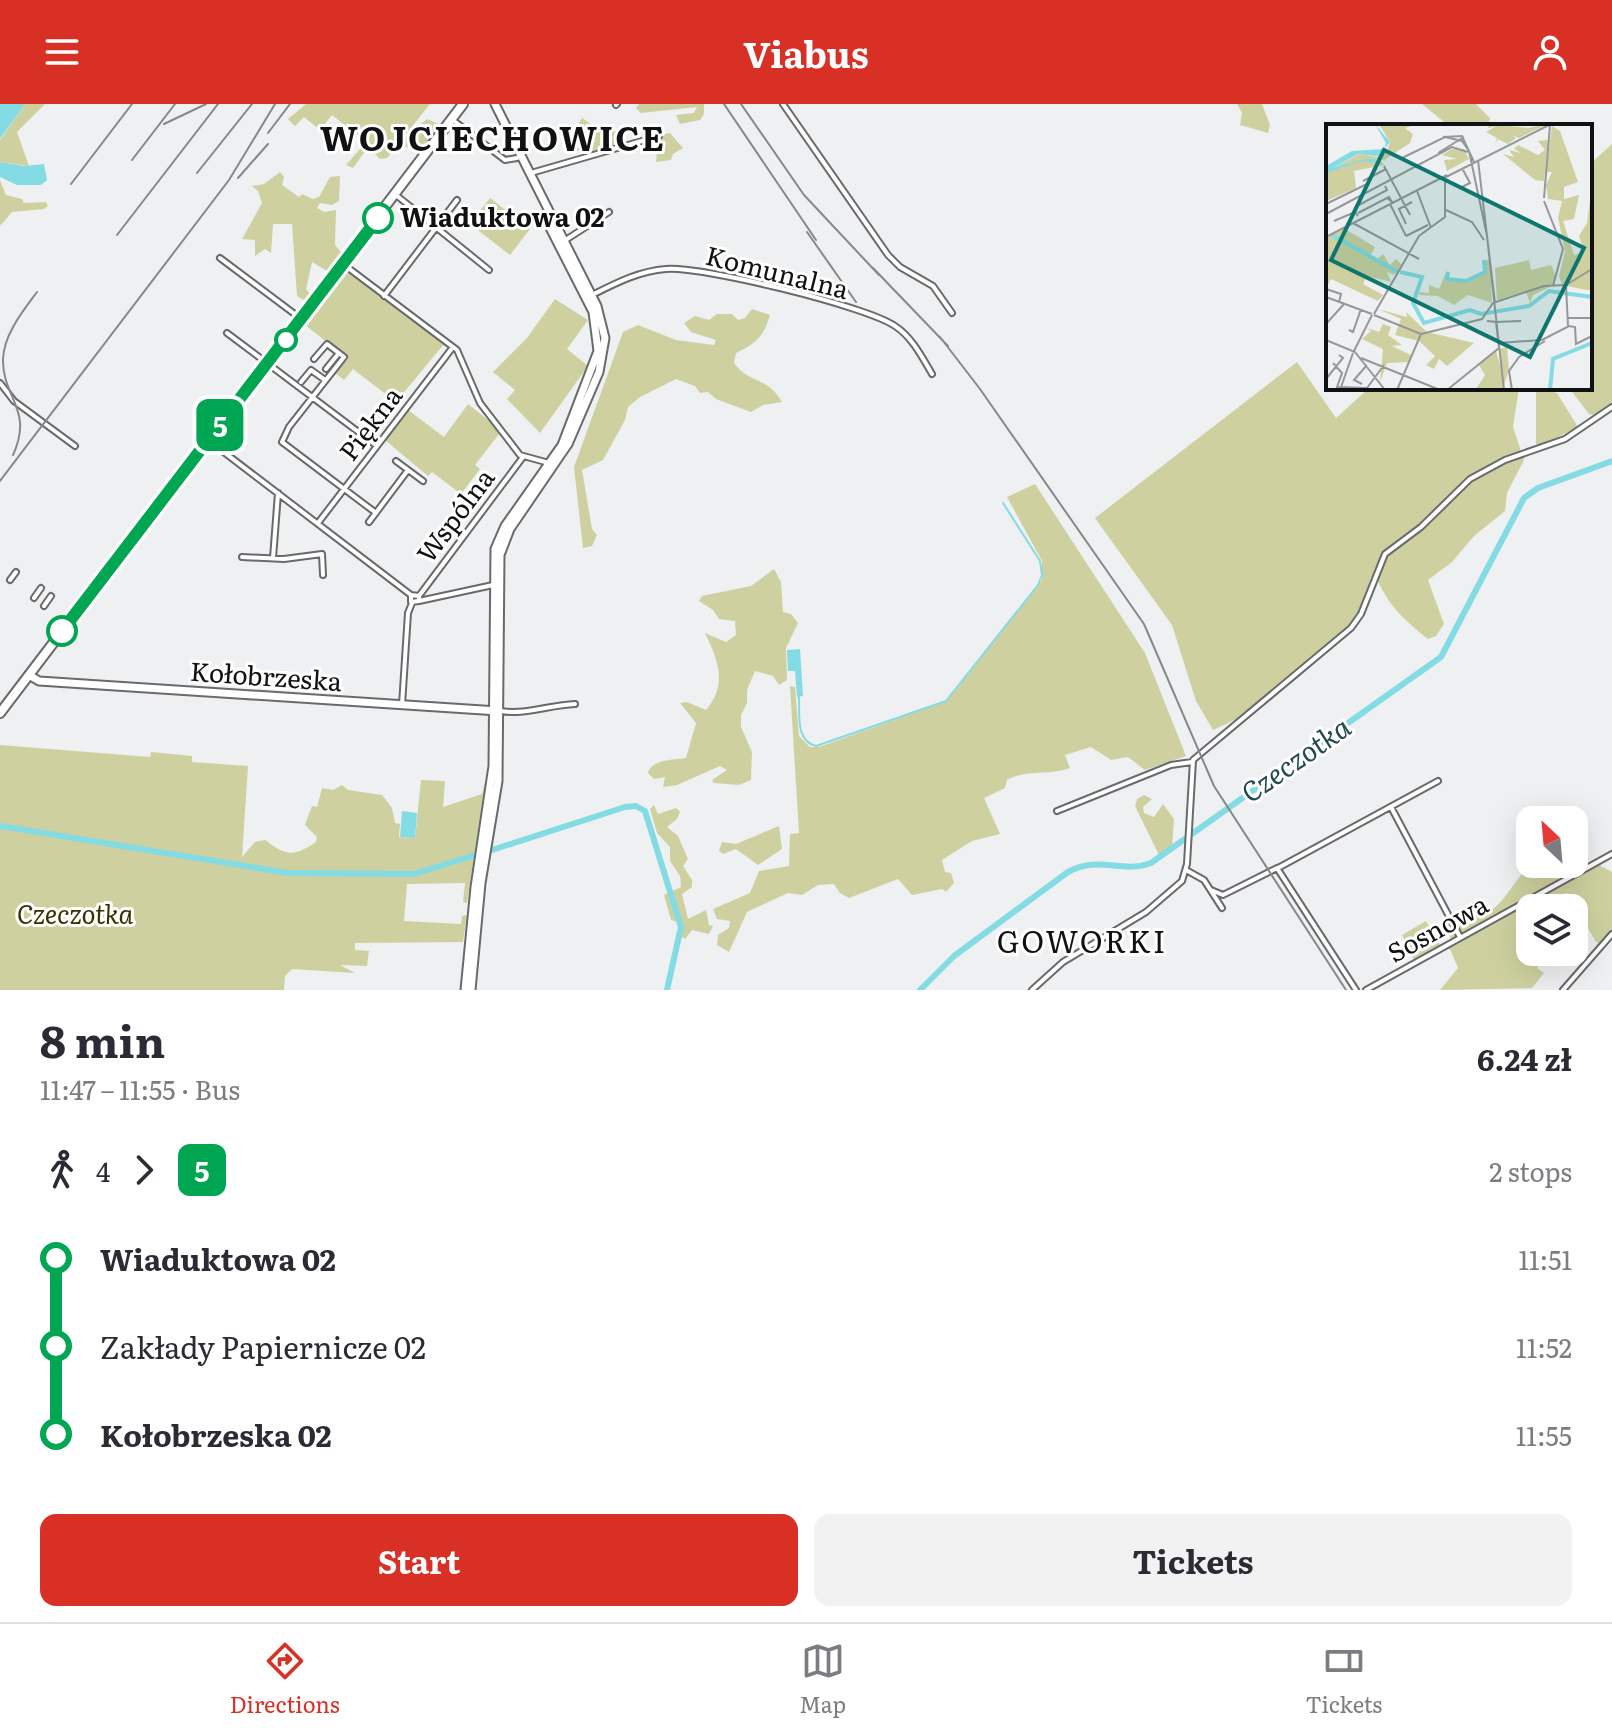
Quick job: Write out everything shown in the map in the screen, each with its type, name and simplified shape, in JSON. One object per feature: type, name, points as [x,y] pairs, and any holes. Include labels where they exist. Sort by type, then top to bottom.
[{"type":"main road","points":[[435,142],[465,104]]},
{"type":"main road","points":[[0,713],[465,104]]},
{"type":"main road","points":[[468,990],[492,782],[501,550],[513,524],[564,454],[599,372],[604,350],[604,329],[592,295],[517,158],[492,104]]},
{"type":"main road","points":[[492,104],[563,244],[593,312],[599,344],[593,372],[551,464],[503,530],[495,549],[493,585],[497,710]]},
{"type":"main road","name":"Kołobrzeska","points":[[29,675],[50,681],[497,710]]},
{"type":"street","points":[[783,104],[888,255],[900,267],[933,286],[952,313]]},
{"type":"street","points":[[454,121],[505,160],[517,158]]},
{"type":"street","points":[[529,174],[659,136]]},
{"type":"street","points":[[396,195],[489,270]]},
{"type":"street","points":[[384,296],[457,200]]},
{"type":"street","points":[[563,244],[609,212]]},
{"type":"street","points":[[220,258],[302,319]]},
{"type":"street","points":[[343,264],[453,347],[480,403],[523,457],[539,457],[551,464]]},
{"type":"street","name":"Komunalna","points":[[592,295],[639,273],[677,268],[800,293],[878,317],[897,327],[911,340],[932,374]]},
{"type":"street","points":[[227,333],[377,446]]},
{"type":"street","points":[[314,359],[326,344],[344,357],[289,427],[282,442],[376,513]]},
{"type":"street","name":"Piękna","points":[[318,523],[453,347]]},
{"type":"street","points":[[326,369],[339,353]]},
{"type":"street","points":[[301,382],[311,370],[325,380]]},
{"type":"street","points":[[0,383],[14,401],[75,446]]},
{"type":"street","points":[[1057,811],[1175,763],[1192,762],[1351,628],[1361,614],[1385,554],[1421,527],[1470,479],[1505,460],[1565,439],[1612,407]]},
{"type":"street","points":[[208,440],[419,598]]},
{"type":"street","name":"Wspólna","points":[[419,598],[523,457]]},
{"type":"street","points":[[396,461],[423,481]]},
{"type":"street","points":[[369,522],[408,470]]},
{"type":"street","points":[[273,558],[278,493]]},
{"type":"street","points":[[242,557],[322,554],[323,575]]},
{"type":"street","points":[[10,580],[16,572]]},
{"type":"street","points":[[412,603],[419,598],[493,585]]},
{"type":"street","points":[[34,598],[41,588]]},
{"type":"street","points":[[402,705],[411,595]]},
{"type":"street","points":[[44,606],[51,596]]},
{"type":"street","points":[[497,710],[530,712],[552,705],[575,704]]},
{"type":"street","points":[[1032,990],[1073,954],[1146,912],[1174,890],[1186,870],[1192,762]]},
{"type":"street","points":[[1211,890],[1223,895],[1438,781]]},
{"type":"street","points":[[1391,807],[1460,937]]},
{"type":"street","name":"Sosnowa","points":[[1366,990],[1612,854]]},
{"type":"street","points":[[1277,868],[1356,990]]},
{"type":"street","points":[[1186,870],[1197,873],[1222,908]]},
{"type":"street","points":[[1563,990],[1612,934]]},
{"type":"green space","points":[[25,104],[45,104],[17,132],[29,166],[0,162],[0,140]]},
{"type":"green space","points":[[306,104],[430,104],[387,158],[380,159],[368,147],[353,168],[346,165],[366,142],[332,115],[320,130],[304,117],[295,126],[288,119]]},
{"type":"green space","points":[[639,104],[704,104],[704,114],[700,120],[680,124],[676,115],[694,113],[697,107],[641,113],[636,108]]},
{"type":"green space","points":[[1237,104],[1262,104],[1270,125],[1268,133],[1240,125],[1242,113]]},
{"type":"green space","points":[[1422,104],[1476,104],[1490,118],[1488,124],[1447,124]]},
{"type":"green space","points":[[582,118],[595,127],[623,133],[626,141],[594,154],[585,149],[576,151],[585,132],[579,123]]},
{"type":"green space","points":[[427,119],[441,125],[418,155],[410,146],[400,148],[408,134]]},
{"type":"green space","points":[[670,133],[683,148],[673,154],[671,160],[656,162],[659,135]]},
{"type":"green space","points":[[1612,144],[1612,402],[1596,416],[1589,414],[1571,390],[1592,390],[1592,162]]},
{"type":"green space","points":[[280,172],[284,177],[282,185],[299,197],[302,194],[313,199],[319,197],[330,177],[340,176],[339,201],[332,205],[320,203],[317,208],[324,212],[336,210],[335,245],[342,253],[327,271],[312,262],[306,289],[311,295],[304,300],[297,296],[292,224],[273,224],[271,253],[265,249],[255,256],[255,240],[242,239],[262,203],[258,191],[252,186],[264,184]]},
{"type":"green space","points":[[0,180],[6,195],[22,199],[24,203],[46,202],[48,206],[12,212],[0,226]]},
{"type":"green space","points":[[490,198],[530,229],[510,255],[470,224]]},
{"type":"green space","points":[[344,273],[352,273],[444,344],[396,402],[353,369],[344,380],[334,372],[348,359],[304,324]]},
{"type":"green space","points":[[555,299],[588,320],[567,349],[588,366],[540,433],[507,399],[515,390],[493,372],[527,338]]},
{"type":"green space","points":[[752,309],[770,315],[768,323],[758,339],[736,353],[734,363],[770,388],[782,402],[763,405],[751,412],[716,399],[708,392],[700,393],[695,386],[676,379],[640,397],[628,407],[625,420],[603,460],[582,470],[592,529],[597,535],[592,546],[583,548],[574,467],[623,332],[638,325],[676,340],[714,345],[716,340],[691,332],[684,323],[695,316],[709,320],[717,314],[732,314],[738,320],[745,318]]},
{"type":"green space","points":[[1297,362],[1336,418],[1367,390],[1519,390],[1513,427],[1524,460],[1507,493],[1505,511],[1474,536],[1452,562],[1428,580],[1444,624],[1436,636],[1428,639],[1411,625],[1391,604],[1376,577],[1371,577],[1362,607],[1349,628],[1241,717],[1213,730],[1196,701],[1172,625],[1095,518]]},
{"type":"green space","points":[[1536,390],[1557,393],[1578,427],[1542,445],[1536,444]]},
{"type":"green space","points":[[468,404],[498,428],[499,434],[475,465],[480,469],[461,494],[432,472],[428,476],[385,440],[408,410],[444,437]]},
{"type":"green space","points":[[1035,484],[1145,653],[1186,756],[1145,770],[1128,757],[1111,760],[1091,747],[1065,755],[1070,768],[1014,777],[1007,780],[1005,788],[984,798],[1000,834],[972,841],[942,860],[945,872],[951,873],[954,883],[946,892],[942,889],[912,895],[898,879],[849,898],[840,893],[834,884],[818,885],[802,895],[788,893],[747,912],[729,952],[717,945],[718,935],[729,928],[730,921],[717,919],[713,909],[750,893],[759,871],[789,866],[790,834],[799,833],[790,686],[795,687],[799,736],[810,747],[819,747],[947,701],[1042,580],[1042,561],[1007,497]]},
{"type":"green space","points":[[774,569],[781,582],[783,612],[791,614],[798,623],[786,648],[787,680],[779,685],[773,676],[755,671],[747,690],[741,727],[752,752],[751,780],[739,785],[714,783],[712,780],[727,770],[720,766],[677,785],[663,787],[665,777],[654,779],[648,773],[650,768],[664,761],[686,758],[696,723],[680,703],[687,702],[706,710],[717,691],[717,662],[705,633],[726,642],[736,635],[735,621],[719,619],[713,610],[699,601],[702,596],[751,586]]},
{"type":"green space","points":[[0,745],[150,757],[151,752],[192,756],[192,762],[248,766],[242,857],[255,842],[265,840],[289,853],[301,851],[316,842],[317,837],[305,825],[312,806],[317,807],[322,788],[333,790],[342,785],[348,790],[382,795],[392,808],[395,823],[400,824],[399,837],[415,838],[421,780],[445,781],[443,807],[482,794],[486,778],[467,903],[463,902],[465,883],[407,884],[404,921],[461,924],[462,916],[467,915],[463,942],[355,943],[355,950],[369,951],[367,966],[340,965],[355,973],[292,969],[285,976],[284,990],[0,990]]},
{"type":"green space","points":[[1144,795],[1152,799],[1143,807],[1144,813],[1154,817],[1163,804],[1174,819],[1172,847],[1159,855],[1135,806],[1137,799]]},
{"type":"green space","points":[[654,805],[658,814],[676,808],[680,812],[667,827],[678,836],[688,859],[683,866],[692,880],[692,887],[682,894],[688,919],[706,910],[709,925],[713,926],[709,934],[692,930],[685,939],[681,936],[682,923],[671,920],[664,895],[681,887],[680,876],[670,861],[670,847],[657,833],[650,809]]},
{"type":"green space","points":[[779,826],[782,849],[758,865],[736,849],[723,854],[719,851],[722,842],[736,844]]},
{"type":"green space","points":[[1597,864],[1612,872],[1612,929],[1601,944],[1596,942],[1588,928],[1588,894],[1516,894],[1516,966],[1538,966],[1544,973],[1532,988],[1440,990],[1458,968],[1450,949],[1431,950],[1414,960],[1402,935],[1426,921],[1440,945],[1451,939],[1446,928],[1449,923],[1480,916],[1505,896],[1519,878],[1557,878],[1561,884],[1572,878],[1588,878],[1588,869]]},
{"type":"water","points":[[0,104],[25,104],[0,139]]},
{"type":"water","points":[[0,162],[25,166],[44,164],[47,180],[41,185],[17,185],[0,177]]},
{"type":"water","points":[[800,649],[803,696],[797,697],[795,671],[788,671],[787,650]]},
{"type":"water","points":[[402,811],[417,813],[415,838],[400,837]]},
{"type":"waterway","name":"Czeczotka","points":[[920,990],[954,956],[1068,872],[1090,865],[1130,867],[1151,863],[1441,657],[1524,498],[1538,488],[1612,461]]},
{"type":"waterway","points":[[799,697],[802,733],[809,743],[816,746],[946,701],[1038,585],[1042,575],[1040,561],[1003,503]]},
{"type":"waterway","name":"Czeczotka","points":[[492,850],[625,807],[636,806],[645,811],[681,927],[667,990]]},
{"type":"waterway","name":"Czeczotka","points":[[0,826],[288,873],[414,874],[475,855]]},
{"type":"railway","points":[[71,184],[132,104]]},
{"type":"railway","points":[[132,160],[175,104]]},
{"type":"railway","points":[[164,124],[206,104]]},
{"type":"railway","points":[[117,235],[218,104]]},
{"type":"railway","points":[[197,173],[252,104]]},
{"type":"railway","points":[[0,481],[229,180],[275,104]]},
{"type":"railway","points":[[268,133],[290,104]]},
{"type":"railway","points":[[724,104],[816,240]]},
{"type":"railway","points":[[741,104],[804,195],[879,275]]},
{"type":"railway","points":[[238,178],[268,144]]},
{"type":"railway","points":[[807,232],[856,302]]},
{"type":"railway","points":[[873,268],[948,346]]},
{"type":"railway","points":[[13,455],[20,426],[4,372],[4,350],[15,323],[37,292]]},
{"type":"railway","points":[[940,337],[980,389],[1144,624],[1214,786],[1346,990]]},
{"type":"bus line","name":"5","points":[[62,631],[378,218]]},
{"type":"place","name":"Wiaduktowa 02","points":[[378,218]]},
{"type":"district","name":"WOJCIECHOWICE","points":[[493,139]]},
{"type":"district","name":"GOWORKI","points":[[1082,943]]}]
